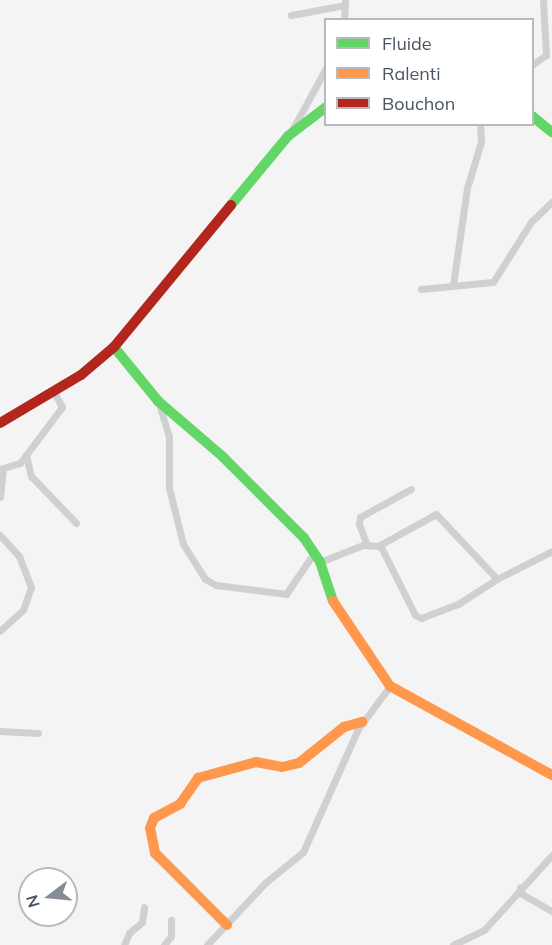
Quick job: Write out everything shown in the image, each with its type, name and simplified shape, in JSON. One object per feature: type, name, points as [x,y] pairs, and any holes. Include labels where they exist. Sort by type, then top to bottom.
[{"type":"street","points":[[534,64],[546,55],[543,0]]},
{"type":"street","points":[[291,15],[345,2],[344,18]]},
{"type":"street","points":[[0,423],[54,392],[114,347],[288,136],[324,72]]},
{"type":"street","points":[[288,136],[324,109]]},
{"type":"street","points":[[534,118],[552,132]]},
{"type":"street","points":[[453,285],[467,188],[481,142],[480,126]]},
{"type":"street","points":[[421,289],[493,282],[531,222],[552,202]]},
{"type":"street","points":[[114,347],[158,401],[223,457],[317,557],[335,606],[390,686],[551,772]]},
{"type":"street","points":[[0,497],[2,469],[20,463],[63,407],[54,392]]},
{"type":"street","points":[[158,401],[170,437],[169,488],[183,544],[205,579],[216,585],[286,594],[317,557],[367,544],[380,545],[434,515],[439,515],[497,579]]},
{"type":"street","points":[[26,455],[31,476],[76,523]]},
{"type":"street","points":[[367,544],[359,524],[360,516],[411,489]]},
{"type":"street","points":[[0,536],[19,556],[32,587],[23,610],[0,631]]},
{"type":"street","points":[[380,545],[415,615],[421,618],[458,604],[497,579],[552,551]]},
{"type":"street","points":[[207,945],[309,844],[362,722],[390,686]]},
{"type":"street","points":[[227,925],[155,853],[150,828],[154,818],[180,804],[198,778],[256,762],[282,767],[299,763],[344,727],[362,722]]},
{"type":"street","points":[[0,730],[38,733]]},
{"type":"street","points":[[457,944],[484,930],[520,887],[552,855]]},
{"type":"street","points":[[520,887],[522,894],[552,911]]},
{"type":"street","points":[[124,945],[129,933],[142,922],[144,907]]},
{"type":"street","points":[[164,945],[171,936],[171,920]]},
{"type":"traffic: fast","points":[[231,205],[288,136],[324,109]]},
{"type":"traffic: fast","points":[[534,118],[552,132]]},
{"type":"traffic: fast","points":[[114,347],[158,401],[223,457],[304,538],[320,562],[333,601]]},
{"type":"traffic: slow","points":[[333,601],[390,686],[552,775]]},
{"type":"traffic: slow","points":[[227,925],[155,853],[150,828],[154,818],[180,804],[198,778],[256,762],[282,767],[299,763],[344,727],[362,722]]},
{"type":"traffic: jam","points":[[0,423],[81,375],[114,347],[231,205]]}]
